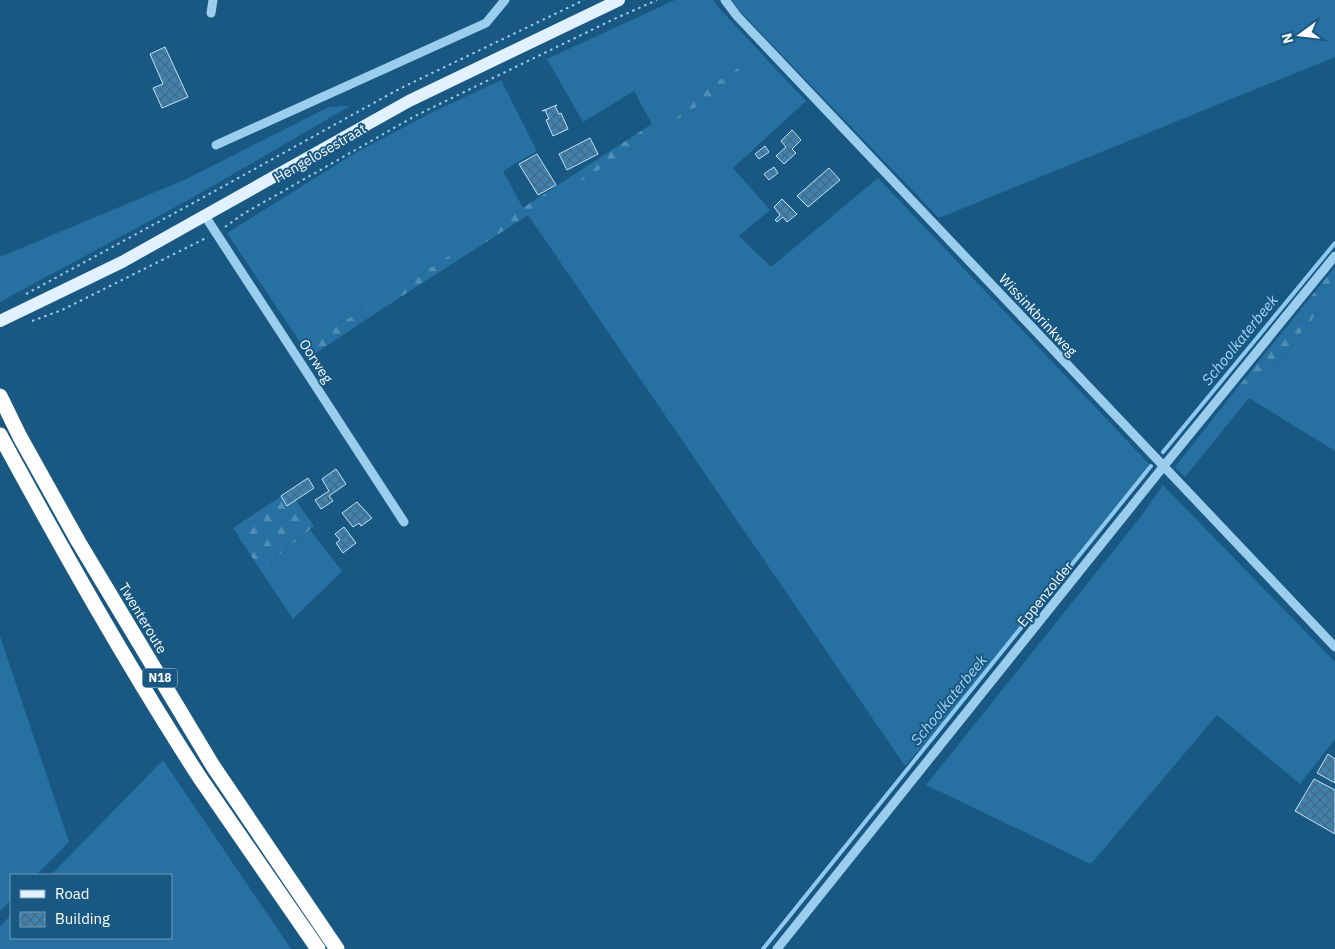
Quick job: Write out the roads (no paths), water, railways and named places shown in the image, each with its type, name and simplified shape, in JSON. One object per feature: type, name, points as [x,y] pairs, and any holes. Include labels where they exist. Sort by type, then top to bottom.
[{"type":"highway","name":"Twenteroute","points":[[0,396],[20,437],[78,541],[208,758],[337,949]]},
{"type":"highway","name":"N18","points":[[0,436],[89,596],[190,760],[318,949]]},
{"type":"main road","name":"Hengelosestraat","points":[[0,321],[122,262],[409,101],[619,0]]},
{"type":"street","points":[[211,13],[213,0]]},
{"type":"street","points":[[216,145],[486,23],[505,0]]},
{"type":"street","name":"Wissinkbrinkweg","points":[[725,0],[736,16],[1335,647]]},
{"type":"street","name":"Oorweg","points":[[205,216],[404,522]]},
{"type":"street","name":"Eppenzolder","points":[[777,949],[1163,467],[1335,256]]},
{"type":"waterway","name":"Schoolkaterbeek","points":[[1163,452],[1335,243]]},
{"type":"waterway","name":"Schoolkaterbeek","points":[[763,949],[1151,466]]}]
